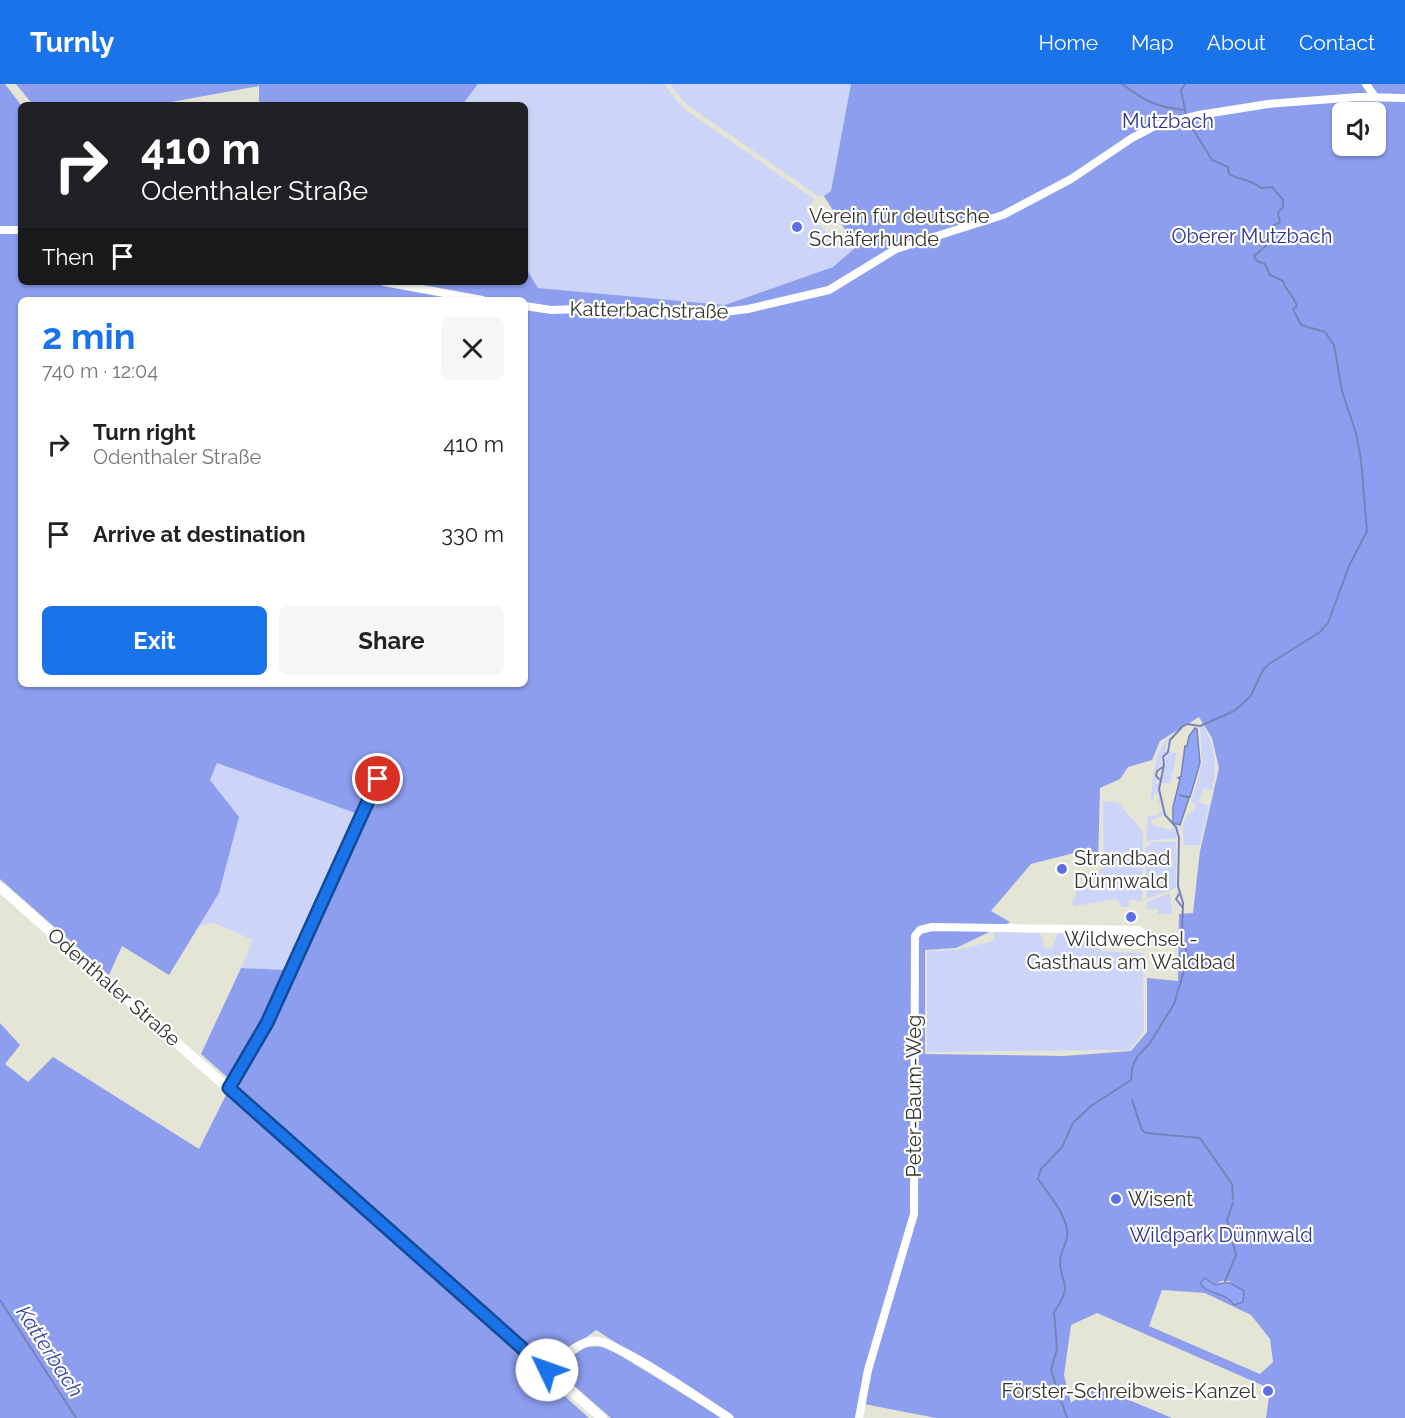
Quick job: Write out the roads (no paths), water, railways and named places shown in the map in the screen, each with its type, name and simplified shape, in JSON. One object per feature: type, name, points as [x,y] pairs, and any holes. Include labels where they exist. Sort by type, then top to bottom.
[{"type":"main road","name":"Odenthaler Straße","points":[[0,886],[602,1418]]},
{"type":"street","points":[[1366,84],[1375,97]]},
{"type":"street","name":"Katterbachstraße","points":[[528,306],[708,314],[748,309],[829,290],[896,249],[1003,215],[1029,203],[1155,126],[1199,115],[1268,104],[1375,97],[1405,98]]},
{"type":"street","points":[[0,230],[18,230]]},
{"type":"street","points":[[400,285],[466,297]]},
{"type":"street","points":[[229,1088],[267,1023],[378,779]]},
{"type":"street","name":"Peter-Baum-Weg","points":[[859,1418],[868,1370],[915,1214],[915,936],[920,930],[932,927],[1080,929],[1139,930],[1143,934],[1143,939],[1138,945],[1103,943],[1080,929]]},
{"type":"street","points":[[547,1370],[586,1343],[602,1341],[630,1355],[729,1418]]},
{"type":"waterway","points":[[1122,84],[1151,102],[1185,110]]},
{"type":"waterway","name":"Mutzbach","points":[[1185,84],[1181,90],[1186,115]]},
{"type":"waterway","name":"Mutzbach","points":[[1067,1418],[1051,1370],[1057,1349],[1054,1312],[1065,1289],[1060,1260],[1067,1230],[1062,1214],[1038,1179],[1041,1169],[1062,1147],[1073,1123],[1091,1106],[1131,1080],[1132,1068],[1137,1057],[1150,1043],[1174,1004],[1188,958],[1182,933],[1183,903],[1178,886],[1179,838],[1176,827],[1165,815],[1159,789],[1164,765],[1163,757],[1168,752],[1170,740],[1182,727],[1187,724],[1200,726],[1234,711],[1250,697],[1263,670],[1269,664],[1320,632],[1328,623],[1349,566],[1367,531],[1361,460],[1356,433],[1342,391],[1334,345],[1325,332],[1301,325],[1293,309],[1297,306],[1296,302],[1283,281],[1270,275],[1265,264],[1257,261],[1254,256],[1266,246],[1270,229],[1280,222],[1278,213],[1283,207],[1283,200],[1272,187],[1261,188],[1233,176],[1229,174],[1228,167],[1212,160],[1188,121]]},
{"type":"waterway","name":"Mutzbach","points":[[1159,779],[1156,776],[1157,771],[1163,767]]},
{"type":"waterway","name":"Mutzbach","points":[[1179,894],[1176,899],[1183,908]]},
{"type":"waterway","points":[[1132,1100],[1142,1130],[1146,1133],[1200,1138],[1232,1184],[1233,1199]]},
{"type":"waterway","points":[[1225,1281],[1236,1255],[1227,1220],[1233,1203]]},
{"type":"waterway","name":"Katterbach","points":[[0,1300],[76,1418]]},
{"type":"place","name":"Verein für deutsche Schäferhunde","points":[[797,227]]},
{"type":"place","name":"Strandbad Dünnwald","points":[[1062,869]]},
{"type":"place","name":"Wildwechsel - Gasthaus am Waldbad","points":[[1131,917]]},
{"type":"place","name":"Wisent","points":[[1116,1199]]},
{"type":"place","name":"Förster-Schreibweis-Kanzel","points":[[1268,1391]]},
{"type":"park label","name":"Oberer Mutzbach","points":[[1252,236]]},
{"type":"park label","name":"Wildpark Dünnwald","points":[[1221,1235]]}]
